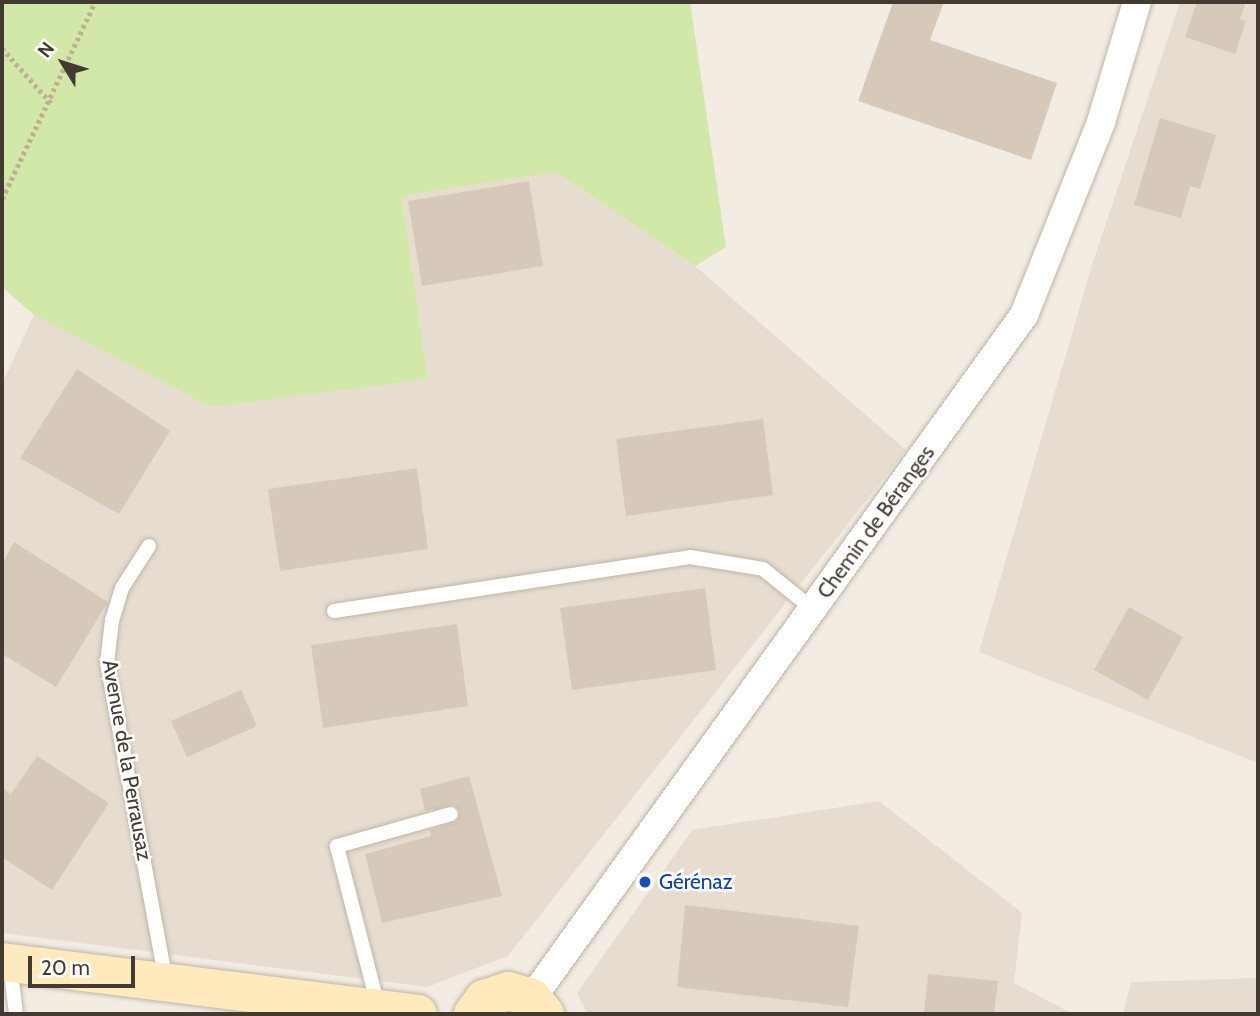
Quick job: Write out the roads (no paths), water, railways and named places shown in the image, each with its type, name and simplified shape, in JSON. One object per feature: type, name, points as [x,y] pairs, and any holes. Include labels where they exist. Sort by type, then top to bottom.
[{"type":"street","name":"Chemin de Béranges","points":[[539,1006],[814,610],[1024,315],[1101,122],[1137,2]]},
{"type":"street","points":[[6,963],[379,1007],[418,1014]]},
{"type":"street","points":[[473,1014],[495,993],[508,991],[539,1006]]},
{"type":"lane","name":"Avenue de la Perrausaz","points":[[149,546],[122,588],[107,663],[166,982]]},
{"type":"lane","points":[[334,611],[690,557],[763,569],[814,610]]},
{"type":"lane","points":[[379,1007],[337,846],[451,814]]},
{"type":"lane","points":[[6,963],[16,1014]]},
{"type":"place","name":"Gérénaz","points":[[645,882]]}]
